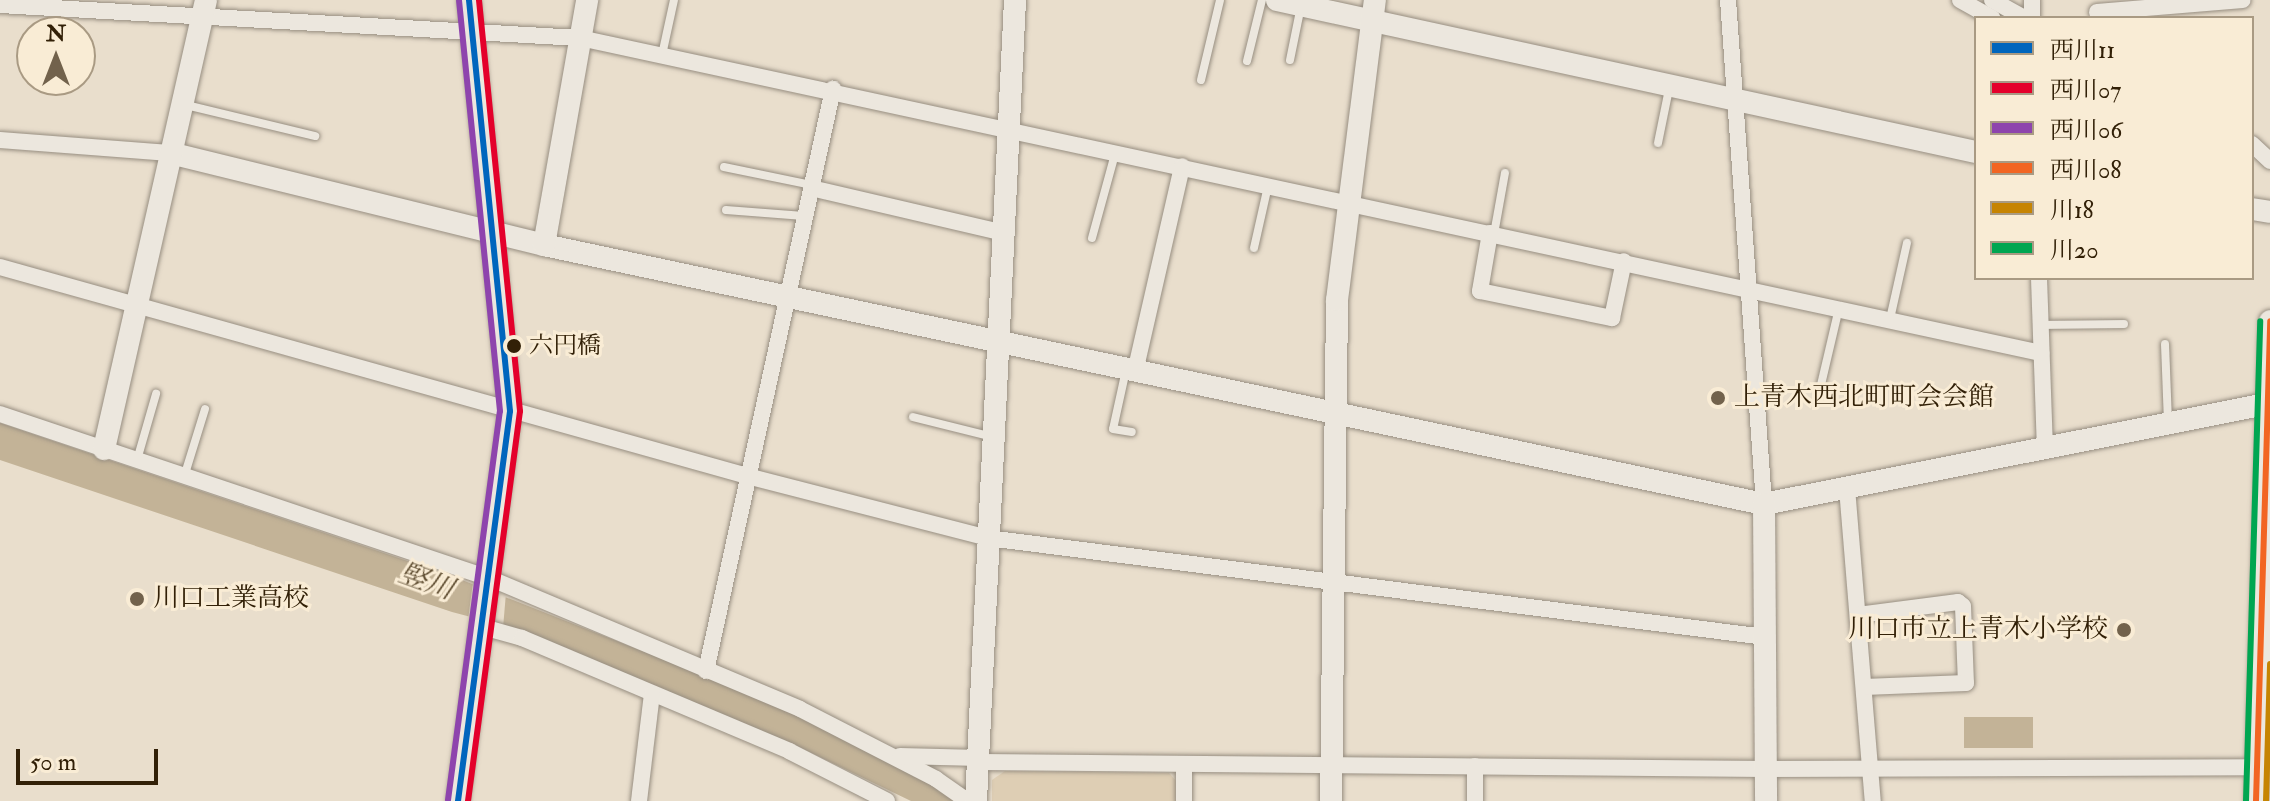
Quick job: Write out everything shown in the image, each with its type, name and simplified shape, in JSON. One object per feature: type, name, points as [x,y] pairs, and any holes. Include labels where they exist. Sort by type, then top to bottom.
[{"type":"street","points":[[458,801],[510,411],[469,0]]},
{"type":"street","points":[[544,245],[587,0]]},
{"type":"street","points":[[976,801],[1015,0]]},
{"type":"street","points":[[1277,0],[1302,5],[1374,10],[1670,86],[1974,152]]},
{"type":"street","points":[[1728,0],[1764,504],[1766,801]]},
{"type":"street","points":[[1960,0],[1988,16]]},
{"type":"street","points":[[1992,0],[2021,16]]},
{"type":"street","points":[[2097,10],[2243,0]]},
{"type":"street","points":[[0,5],[204,7],[472,33],[580,38],[833,89],[2041,353]]},
{"type":"street","points":[[104,449],[134,305],[204,7]]},
{"type":"street","points":[[1331,801],[1337,300],[1374,10]]},
{"type":"street","points":[[706,671],[833,89]]},
{"type":"street","points":[[0,140],[170,153],[544,245],[1335,416],[1764,504],[2268,404]]},
{"type":"street","points":[[2254,146],[2270,163]]},
{"type":"street","points":[[1130,371],[1182,166]]},
{"type":"street","points":[[811,186],[1005,233]]},
{"type":"street","points":[[1492,234],[1480,291],[1612,318],[1624,261]]},
{"type":"street","points":[[0,267],[510,411],[988,538],[1765,637]]},
{"type":"street","points":[[2039,280],[2045,449]]},
{"type":"street","points":[[2256,801],[2264,711],[2270,321]]},
{"type":"street","points":[[0,414],[489,582],[800,709],[894,756],[967,801]]},
{"type":"street","points":[[1847,488],[1873,801]]},
{"type":"street","points":[[1858,615],[1963,606],[1966,683],[1864,687]]},
{"type":"street","points":[[484,624],[789,751],[887,801]]},
{"type":"street","points":[[639,801],[652,694]]},
{"type":"street","points":[[894,756],[1184,765],[1870,770],[2257,767]]},
{"type":"street","points":[[1184,765],[1184,801]]},
{"type":"street","points":[[1475,766],[1475,801]]},
{"type":"lane","points":[[662,55],[674,0]]},
{"type":"lane","points":[[1201,80],[1220,0]]},
{"type":"lane","points":[[1247,61],[1262,0]]},
{"type":"lane","points":[[1290,60],[1302,5]]},
{"type":"lane","points":[[1658,143],[1670,86]]},
{"type":"lane","points":[[181,104],[315,136]]},
{"type":"lane","points":[[1092,238],[1115,151]]},
{"type":"lane","points":[[724,167],[811,186]]},
{"type":"lane","points":[[1492,234],[1505,173]]},
{"type":"lane","points":[[1254,248],[1268,185]]},
{"type":"lane","points":[[726,210],[805,216]]},
{"type":"lane","points":[[1890,319],[1907,243]]},
{"type":"lane","points":[[1820,389],[1839,308]]},
{"type":"lane","points":[[2040,325],[2124,324]]},
{"type":"lane","points":[[2165,344],[2168,424]]},
{"type":"lane","points":[[1130,371],[1113,429],[1132,432]]},
{"type":"lane","points":[[137,460],[156,394]]},
{"type":"lane","points":[[184,477],[205,409]]},
{"type":"lane","points":[[913,417],[994,437]]},
{"type":"shaded area","points":[[1005,771],[1169,773],[1178,783],[1178,801],[992,801],[992,780]]},
{"type":"water","name":"竪川","points":[[0,423],[452,576],[647,653],[793,712],[913,772],[956,801],[911,801],[797,746],[513,628],[452,612],[0,460]]},
{"type":"water","points":[[1964,717],[2033,717],[2033,748],[1964,748]]},
{"type":"pier","points":[[473,582],[506,593],[503,628],[468,620]]},
{"type":"transit line","name":"西川11","points":[[458,801],[510,411],[469,0]]},
{"type":"transit line","name":"西川07","points":[[468,801],[520,411],[479,0]]},
{"type":"transit line","name":"西川06","points":[[448,800],[500,411],[459,1]]},
{"type":"transit line","name":"川20","points":[[2246,801],[2260,321]]},
{"type":"transit line","name":"西川08","points":[[2256,801],[2270,321]]},
{"type":"transit line","name":"川18","points":[[2266,801],[2270,664]]},
{"type":"place","name":"六円橋","points":[[514,346]]},
{"type":"place","name":"上青木西北町町会会館","points":[[1718,398]]},
{"type":"place","name":"川口工業高校","points":[[137,599]]},
{"type":"place","name":"川口市立上青木小学校","points":[[2124,630]]}]
